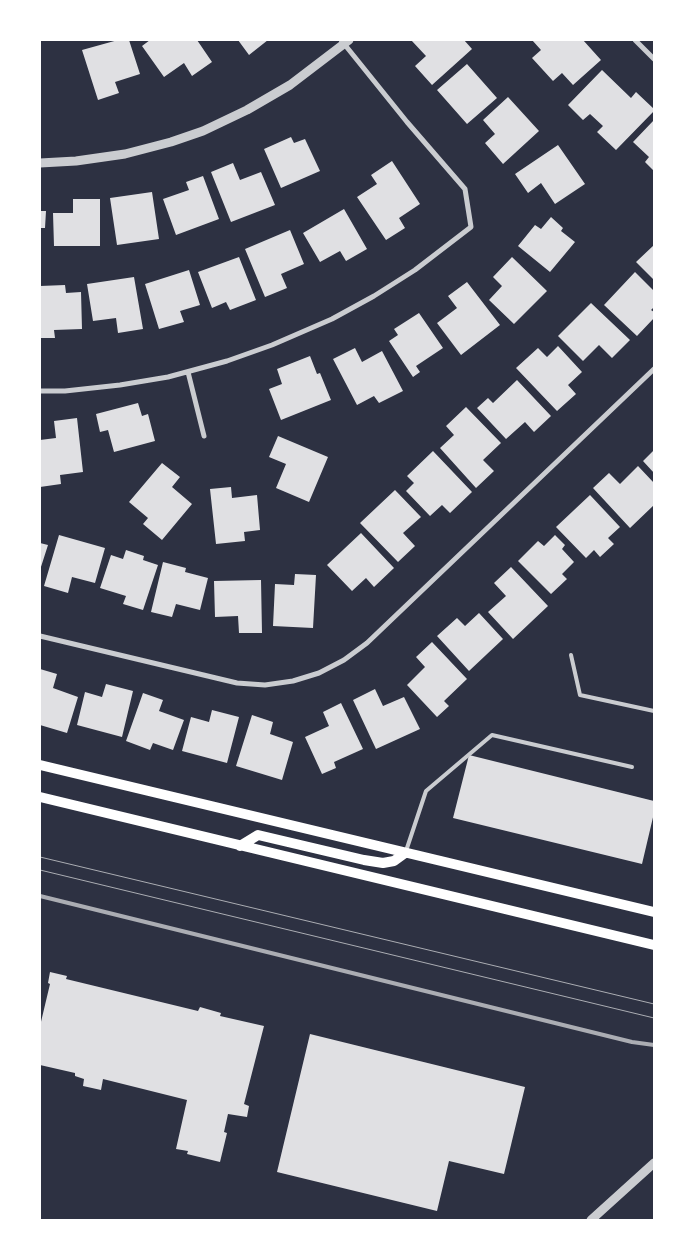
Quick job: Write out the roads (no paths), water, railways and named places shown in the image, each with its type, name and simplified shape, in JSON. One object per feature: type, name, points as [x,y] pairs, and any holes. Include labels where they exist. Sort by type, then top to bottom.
[{"type":"main road","points":[[40,765],[654,912]]},
{"type":"main road","points":[[40,797],[654,945]]},
{"type":"main road","points":[[240,846],[258,835],[383,863],[394,861],[405,853]]},
{"type":"street","points":[[636,40],[654,59]]},
{"type":"street","points":[[40,163],[76,161],[125,154],[171,142],[203,130],[247,110],[290,84],[345,41],[407,122],[465,189],[471,227],[415,270],[374,296],[332,319],[272,346],[188,372],[120,385],[40,392]]},
{"type":"street","points":[[40,636],[237,683],[265,685],[293,681],[319,673],[344,660],[366,643],[654,369]]},
{"type":"street","points":[[188,372],[204,436]]},
{"type":"street","points":[[591,1220],[654,1163]]},
{"type":"lane","points":[[571,655],[580,695],[654,712]]},
{"type":"lane","points":[[405,853],[426,791],[492,735],[632,767]]},
{"type":"tram line","points":[[40,857],[654,1004]]},
{"type":"tram line","points":[[40,870],[654,1018]]},
{"type":"railway","points":[[40,896],[632,1042],[654,1045]]}]
